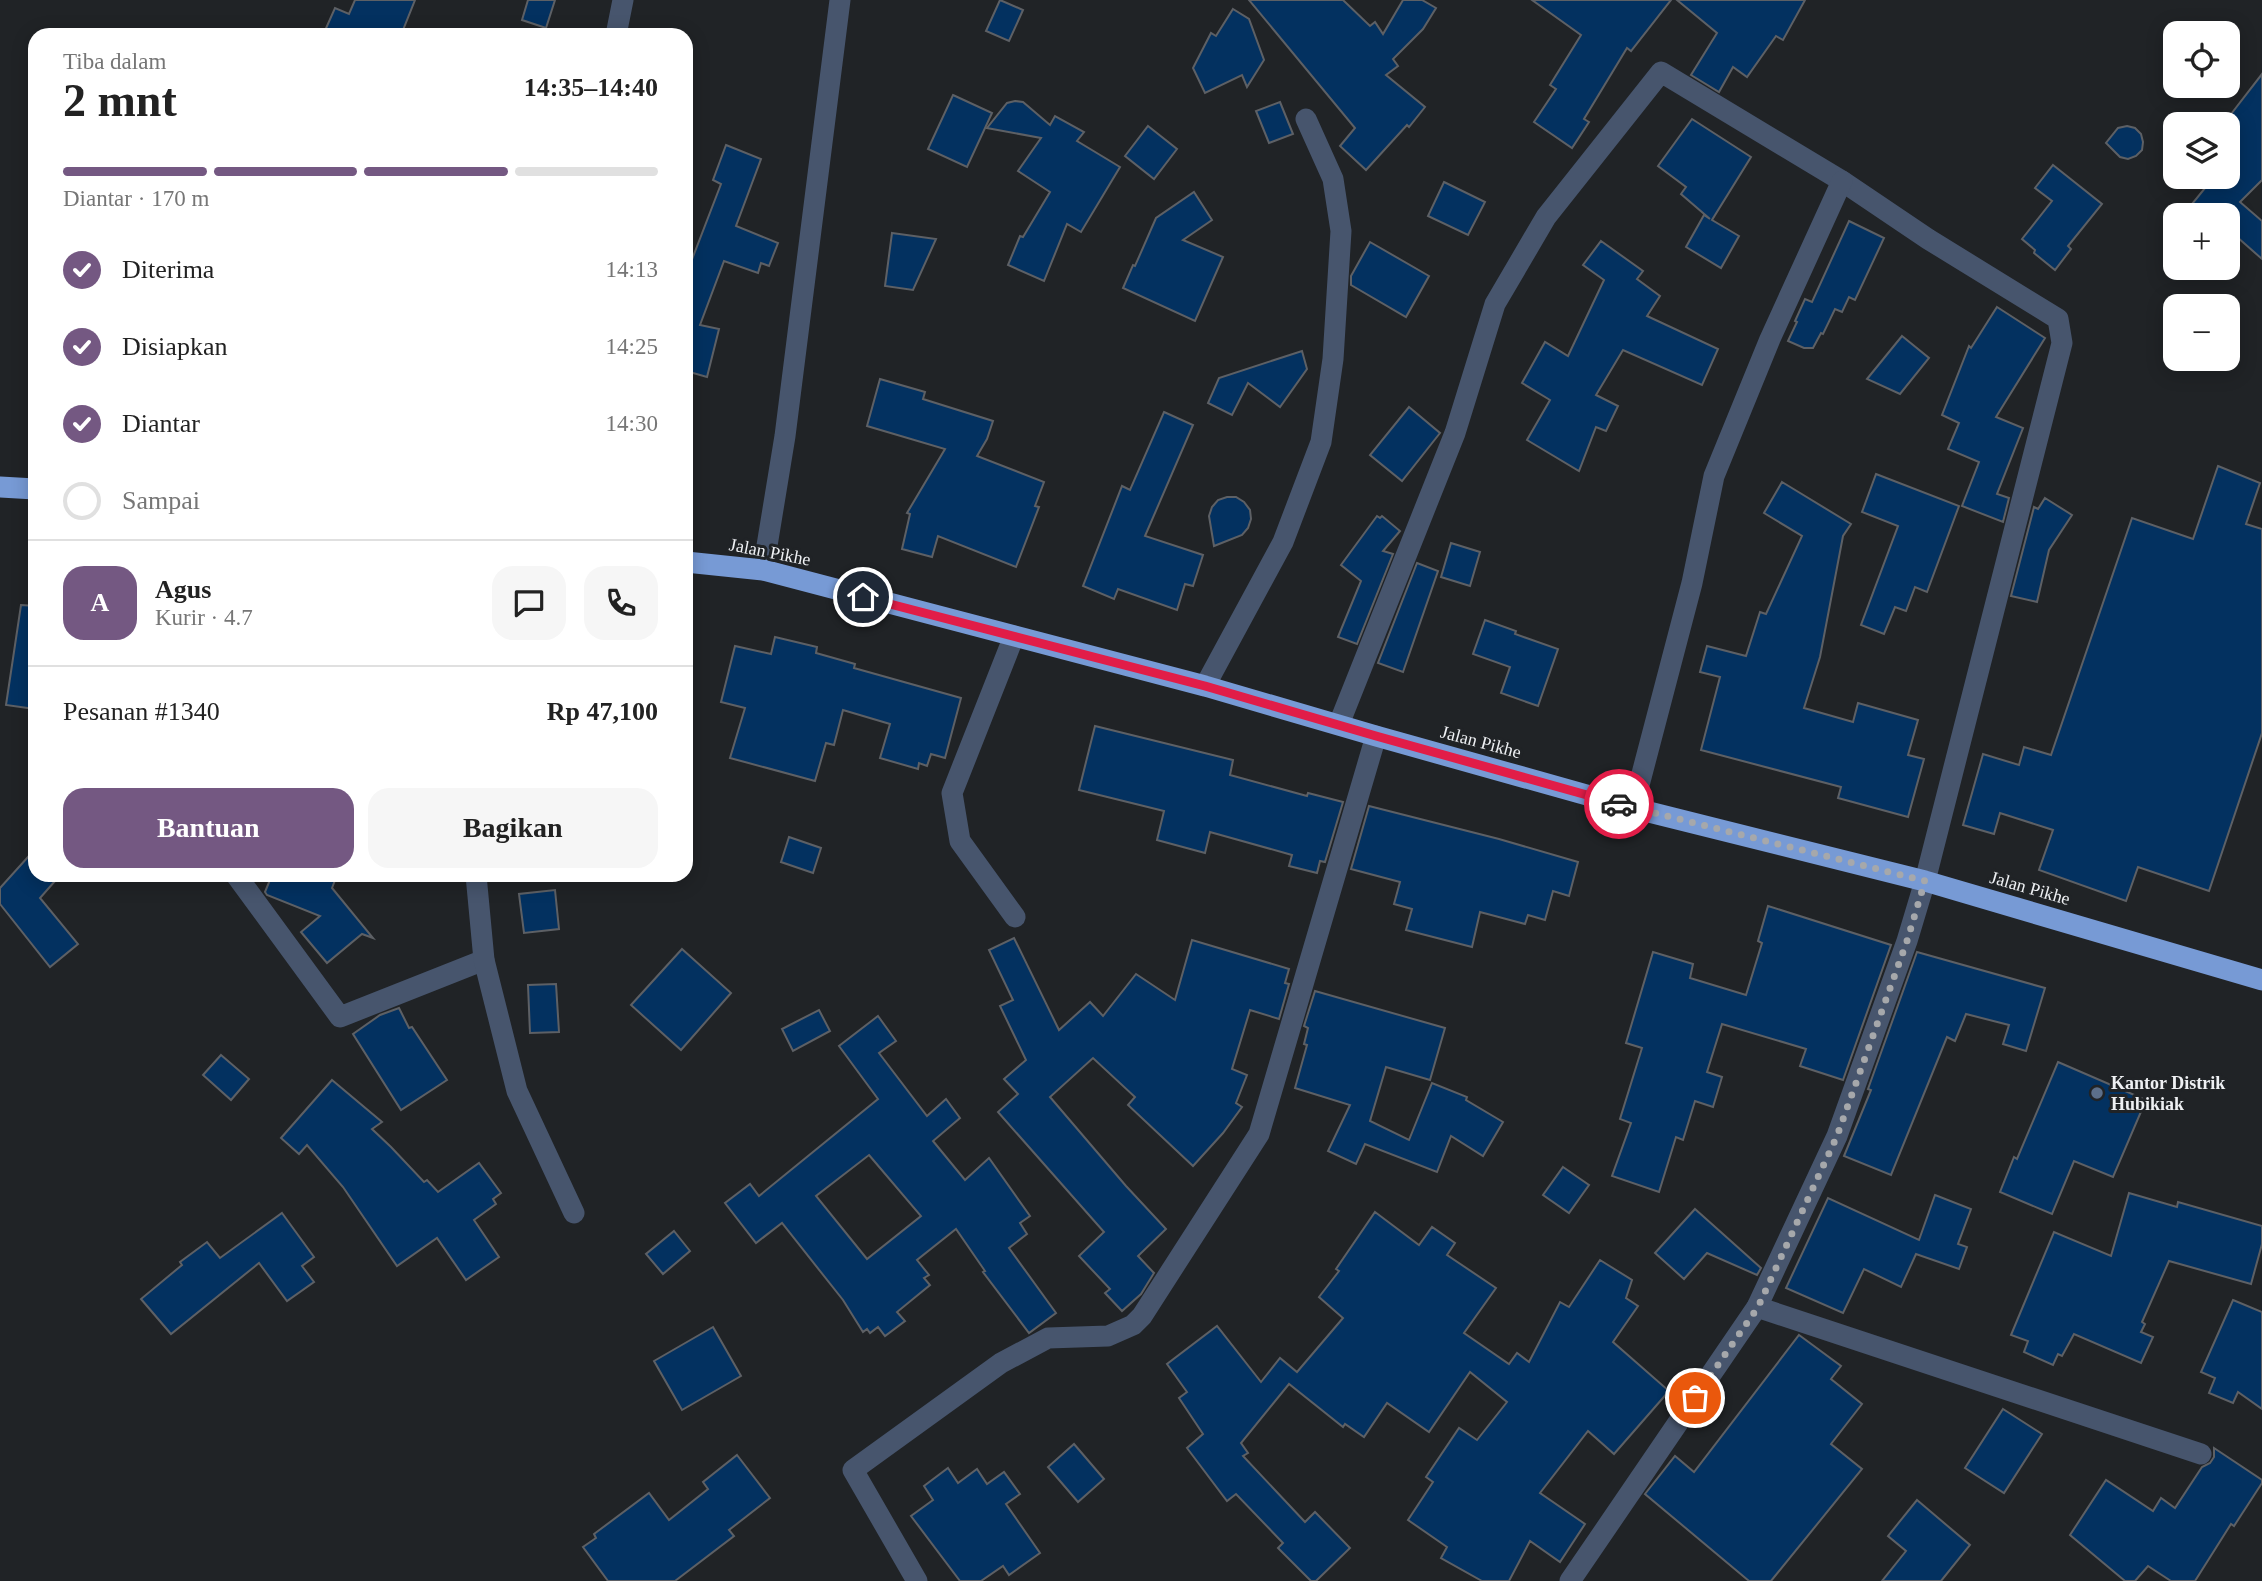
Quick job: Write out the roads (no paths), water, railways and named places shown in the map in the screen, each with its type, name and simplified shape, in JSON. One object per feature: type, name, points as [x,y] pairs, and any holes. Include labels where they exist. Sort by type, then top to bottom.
[{"type":"highway","points":[[0,487],[28,489]]},
{"type":"highway","name":"Jalan Pikhe","points":[[693,563],[763,570],[1205,686],[1633,808],[1925,881],[2262,980]]},
{"type":"street","points":[[617,28],[623,0]]},
{"type":"street","points":[[763,570],[785,436],[840,0]]},
{"type":"street","points":[[1339,724],[1455,433],[1495,304],[1546,217],[1661,72],[1842,181],[1928,239],[2058,320],[2062,343],[1925,881],[1907,941],[1837,1136],[1758,1307],[1570,1581]]},
{"type":"street","points":[[1205,686],[1283,542],[1321,442],[1334,359],[1341,232],[1333,179],[1306,119]]},
{"type":"street","points":[[1633,808],[1692,583],[1714,476],[1770,339],[1842,181]]},
{"type":"street","points":[[1014,636],[952,793],[960,841],[1015,917]]},
{"type":"street","points":[[917,1581],[853,1470],[1001,1363],[1048,1338],[1108,1336],[1133,1325],[1142,1315],[1259,1134],[1376,736]]},
{"type":"street","points":[[241,882],[340,1017],[484,960]]},
{"type":"street","points":[[476,882],[484,960],[517,1091],[575,1213]]},
{"type":"street","points":[[1758,1307],[2201,1454]]},
{"type":"place","name":"Kantor Distrik Hubikiak","points":[[2097,1093]]}]
